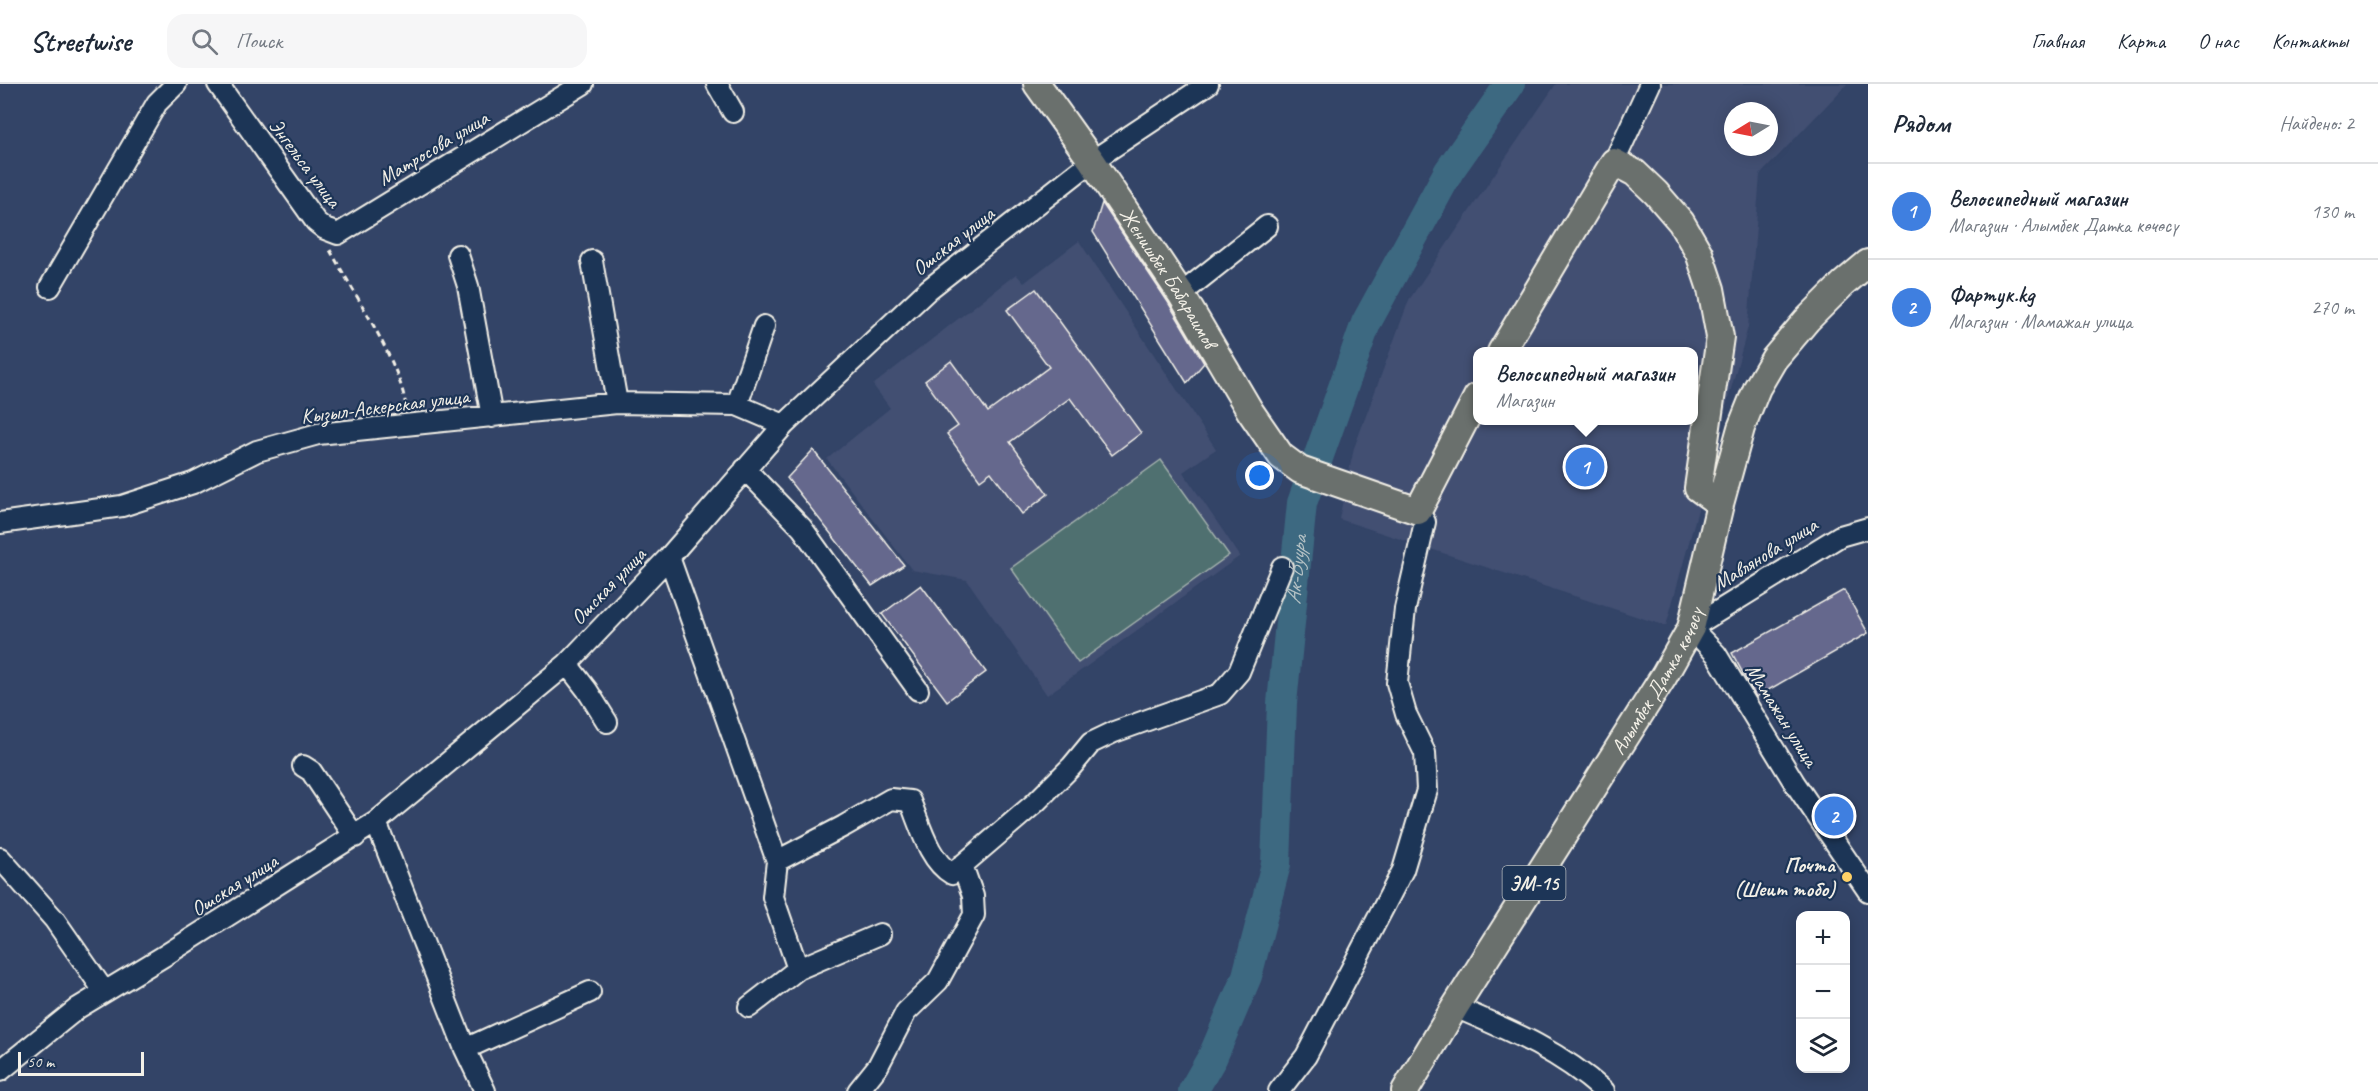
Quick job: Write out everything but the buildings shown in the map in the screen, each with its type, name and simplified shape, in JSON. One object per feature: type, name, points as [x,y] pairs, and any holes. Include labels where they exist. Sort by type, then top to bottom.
[{"type":"main road","name":"Женишбек Бабараимов","points":[[1037,84],[1092,161],[1181,294],[1250,411],[1281,456],[1300,470],[1418,511]]},
{"type":"main road","points":[[1503,347],[1614,162],[1635,173],[1681,222],[1699,253],[1711,289],[1720,337],[1698,488],[1720,504]]},
{"type":"main road","name":"Алымбек Датка көчөсү","points":[[1406,1091],[1455,1007],[1664,676],[1691,628],[1720,504],[1741,428],[1757,388],[1774,359],[1821,306],[1868,263]]},
{"type":"main road","points":[[1418,511],[1473,405]]},
{"type":"street","points":[[50,287],[156,103],[176,84]]},
{"type":"street","name":"Матросова улица","points":[[338,234],[583,84]]},
{"type":"street","points":[[717,84],[733,112]]},
{"type":"street","name":"Ошская улица","points":[[0,1071],[78,1008],[376,822],[567,664],[669,557],[784,425],[929,289],[1092,161],[1208,84]]},
{"type":"street","points":[[1614,162],[1650,84]]},
{"type":"street","name":"Энгельса улица","points":[[228,88],[316,222],[338,234]]},
{"type":"street","points":[[1181,294],[1267,225]]},
{"type":"street","points":[[458,255],[468,286],[492,417]]},
{"type":"street","points":[[592,261],[617,403]]},
{"type":"street","points":[[737,405],[764,326]]},
{"type":"street","name":"Кызыл-Аскерская улица","points":[[0,523],[122,507],[193,483],[257,452],[318,434],[617,403],[737,405],[784,425]]},
{"type":"street","points":[[745,469],[802,528],[918,690]]},
{"type":"street","points":[[1279,1091],[1306,1056],[1403,870],[1427,790],[1425,753],[1406,714],[1397,683],[1406,609],[1425,522],[1418,511]]},
{"type":"street","name":"Мавлянова улица","points":[[1691,628],[1840,536],[1868,528]]},
{"type":"street","points":[[669,557],[777,861],[773,897],[798,969]]},
{"type":"street","points":[[777,861],[891,799],[901,799],[909,801],[936,860],[952,874],[1035,803],[1072,766],[1091,743],[1114,732],[1220,694],[1239,672],[1282,567]]},
{"type":"street","name":"Мамажан улица","points":[[1691,628],[1716,654],[1794,782],[1866,885]]},
{"type":"street","points":[[567,664],[608,722]]},
{"type":"street","points":[[303,766],[311,771],[355,837]]},
{"type":"street","points":[[376,822],[482,1090]]},
{"type":"street","points":[[0,858],[54,919],[104,991]]},
{"type":"street","points":[[858,1091],[878,1066],[906,1012],[938,981],[974,915],[973,896],[962,865]]},
{"type":"street","points":[[749,1007],[798,969],[880,934]]},
{"type":"street","points":[[465,1049],[590,992]]},
{"type":"street","points":[[1455,1007],[1539,1044],[1586,1075],[1604,1091]]},
{"type":"path","points":[[316,222],[389,357],[405,402],[407,423]]},
{"type":"shaded area","points":[[1556,84],[1847,84],[1760,175],[1748,327],[1666,626],[1339,519],[1354,448],[1409,300]]},
{"type":"shaded area","points":[[1079,241],[1216,449],[1183,472],[1240,556],[1047,695],[967,580],[912,570],[827,459],[890,408],[873,385],[1016,274],[1024,283]]},
{"type":"green space","points":[[1161,460],[1229,555],[1078,663],[1011,568]]},
{"type":"waterway","name":"Ак-Буура","points":[[1193,1091],[1213,1056],[1247,976],[1276,864],[1282,703],[1302,503],[1366,323],[1449,171],[1510,84]]},
{"type":"place","name":"Велосипедный магазин","points":[[1585,467]]},
{"type":"place","name":"Фартук.kg","points":[[1834,816]]},
{"type":"place","name":"Почта (Шеит тобо)","points":[[1847,877]]}]
